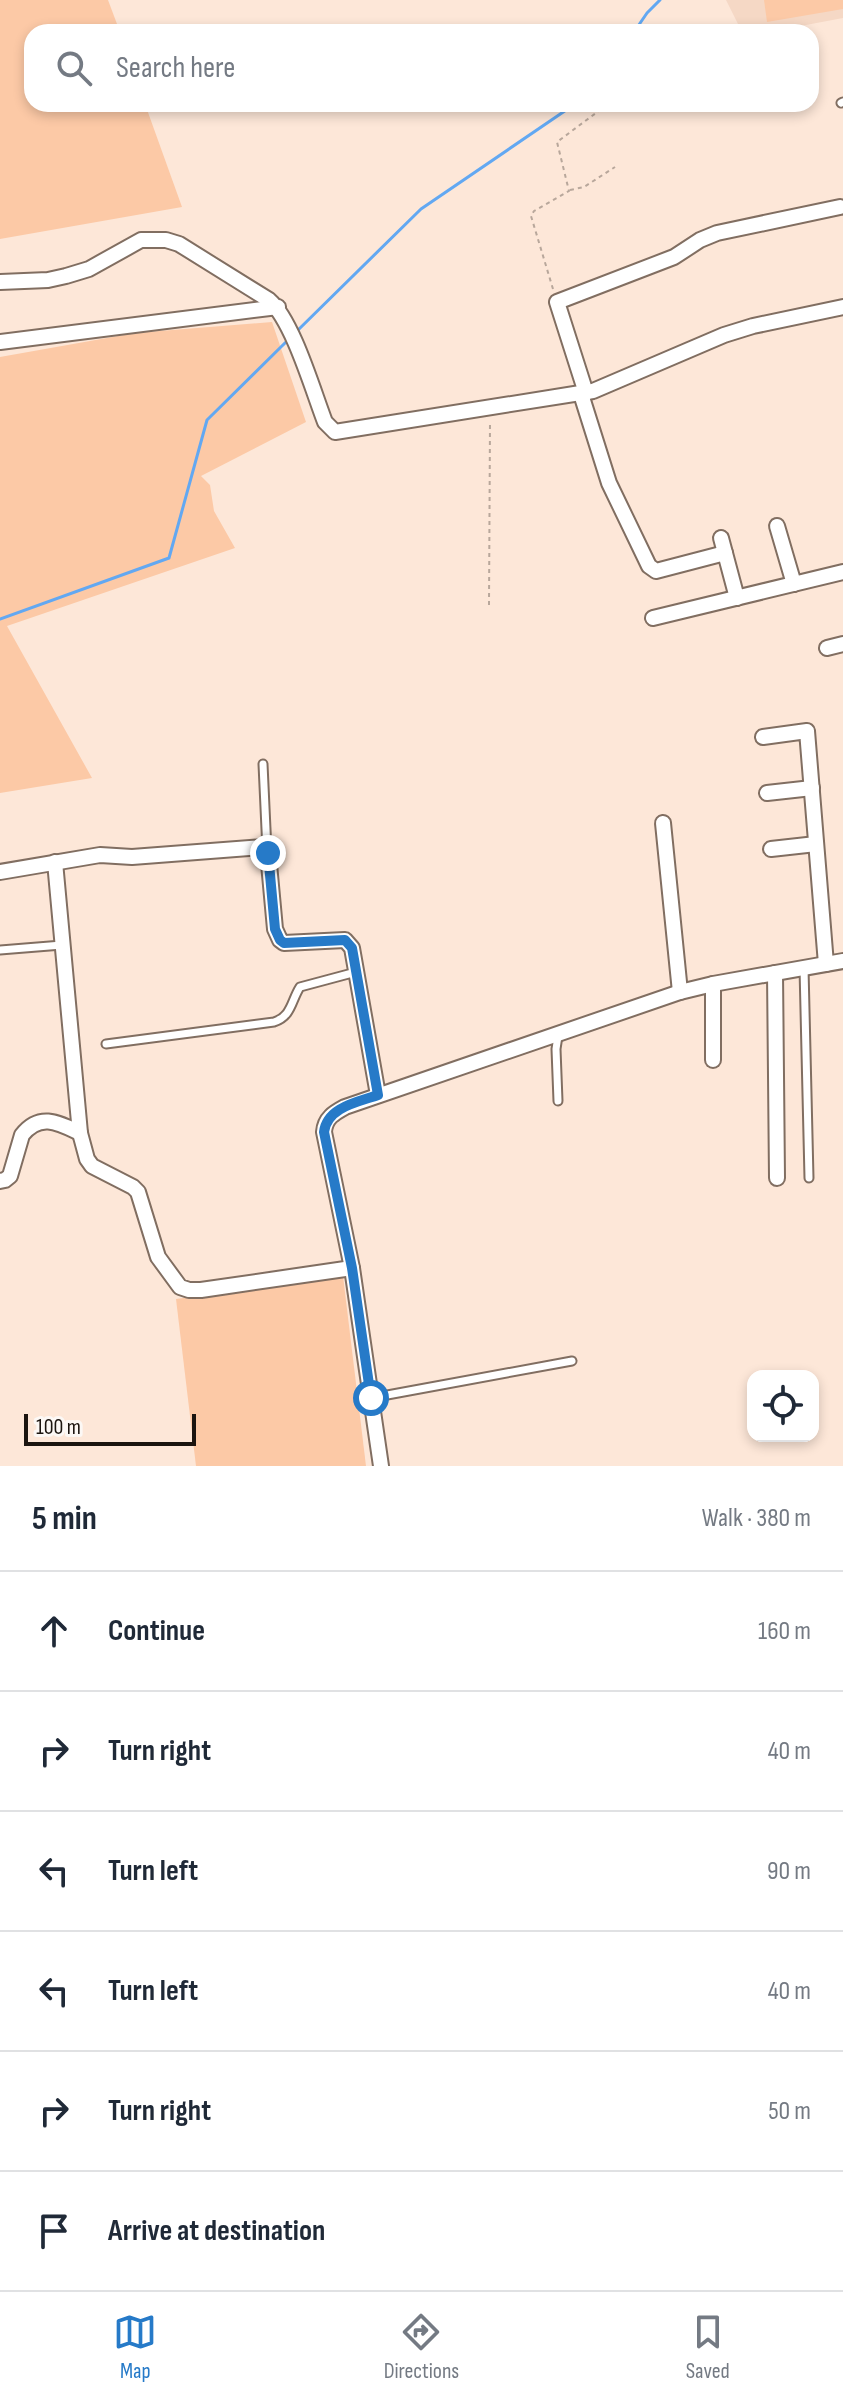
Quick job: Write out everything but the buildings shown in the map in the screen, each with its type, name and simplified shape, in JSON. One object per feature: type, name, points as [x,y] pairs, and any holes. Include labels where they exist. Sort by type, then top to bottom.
[{"type":"street","points":[[725,553],[656,571],[649,566],[609,483],[557,302],[663,262],[717,233],[840,207]]},
{"type":"street","points":[[0,282],[66,276],[89,269],[141,240],[166,240],[179,244],[278,307],[325,422],[335,432],[584,393],[724,335],[843,307]]},
{"type":"street","points":[[0,342],[278,307]]},
{"type":"street","points":[[777,526],[794,584]]},
{"type":"street","points":[[721,538],[737,598]]},
{"type":"street","points":[[653,618],[843,572]]},
{"type":"street","points":[[827,648],[843,644]]},
{"type":"street","points":[[763,737],[807,731],[826,964]]},
{"type":"street","points":[[767,793],[812,788]]},
{"type":"street","points":[[663,823],[680,992]]},
{"type":"street","points":[[771,849],[816,844]]},
{"type":"street","points":[[0,872],[100,855],[132,857],[260,847],[268,853],[275,929],[280,940],[284,943],[345,940],[352,948],[378,1095]]},
{"type":"street","points":[[55,862],[80,1133],[87,1159],[92,1166],[138,1192],[155,1249],[180,1287],[201,1290],[352,1268]]},
{"type":"street","points":[[381,1466],[352,1268],[324,1132],[330,1117],[345,1107],[378,1095],[680,992],[843,961]]},
{"type":"street","points":[[775,973],[777,1178]]},
{"type":"street","points":[[713,984],[713,1060]]},
{"type":"street","points":[[0,1181],[10,1176],[26,1130],[54,1121],[80,1133]]},
{"type":"lane","points":[[263,764],[268,853]]},
{"type":"lane","points":[[0,950],[63,945]]},
{"type":"lane","points":[[804,968],[809,1178]]},
{"type":"lane","points":[[106,1044],[274,1022],[289,1013],[300,987],[356,972]]},
{"type":"lane","points":[[558,1033],[558,1101]]},
{"type":"lane","points":[[371,1398],[572,1361]]},
{"type":"path","points":[[569,191],[557,142],[597,112]]},
{"type":"path","points":[[557,302],[531,216],[534,211],[569,191],[584,187],[615,167]]},
{"type":"path","points":[[489,605],[490,408]]},
{"type":"shaded area","points":[[0,0],[108,0],[117,24],[24,24],[24,112],[148,112],[182,207],[0,239]]},
{"type":"shaded area","points":[[726,0],[843,0],[843,18],[811,24],[738,24]]},
{"type":"shaded area","points":[[764,0],[843,0],[843,9],[767,22]]},
{"type":"shaded area","points":[[272,322],[306,422],[201,476],[210,485],[214,511],[235,548],[7,626],[92,778],[0,793],[0,357],[135,333]]},
{"type":"shaded area","points":[[343,1276],[366,1466],[196,1466],[176,1299]]},
{"type":"waterway","points":[[639,24],[660,0]]},
{"type":"waterway","points":[[296,332],[421,209],[563,112]]},
{"type":"waterway","points":[[0,619],[169,558],[207,420],[288,340]]},
{"type":"route","points":[[268,853],[275,929],[280,940],[284,943],[345,940],[352,948],[378,1095],[336,1112],[325,1125],[324,1132],[352,1268],[371,1398]]}]
